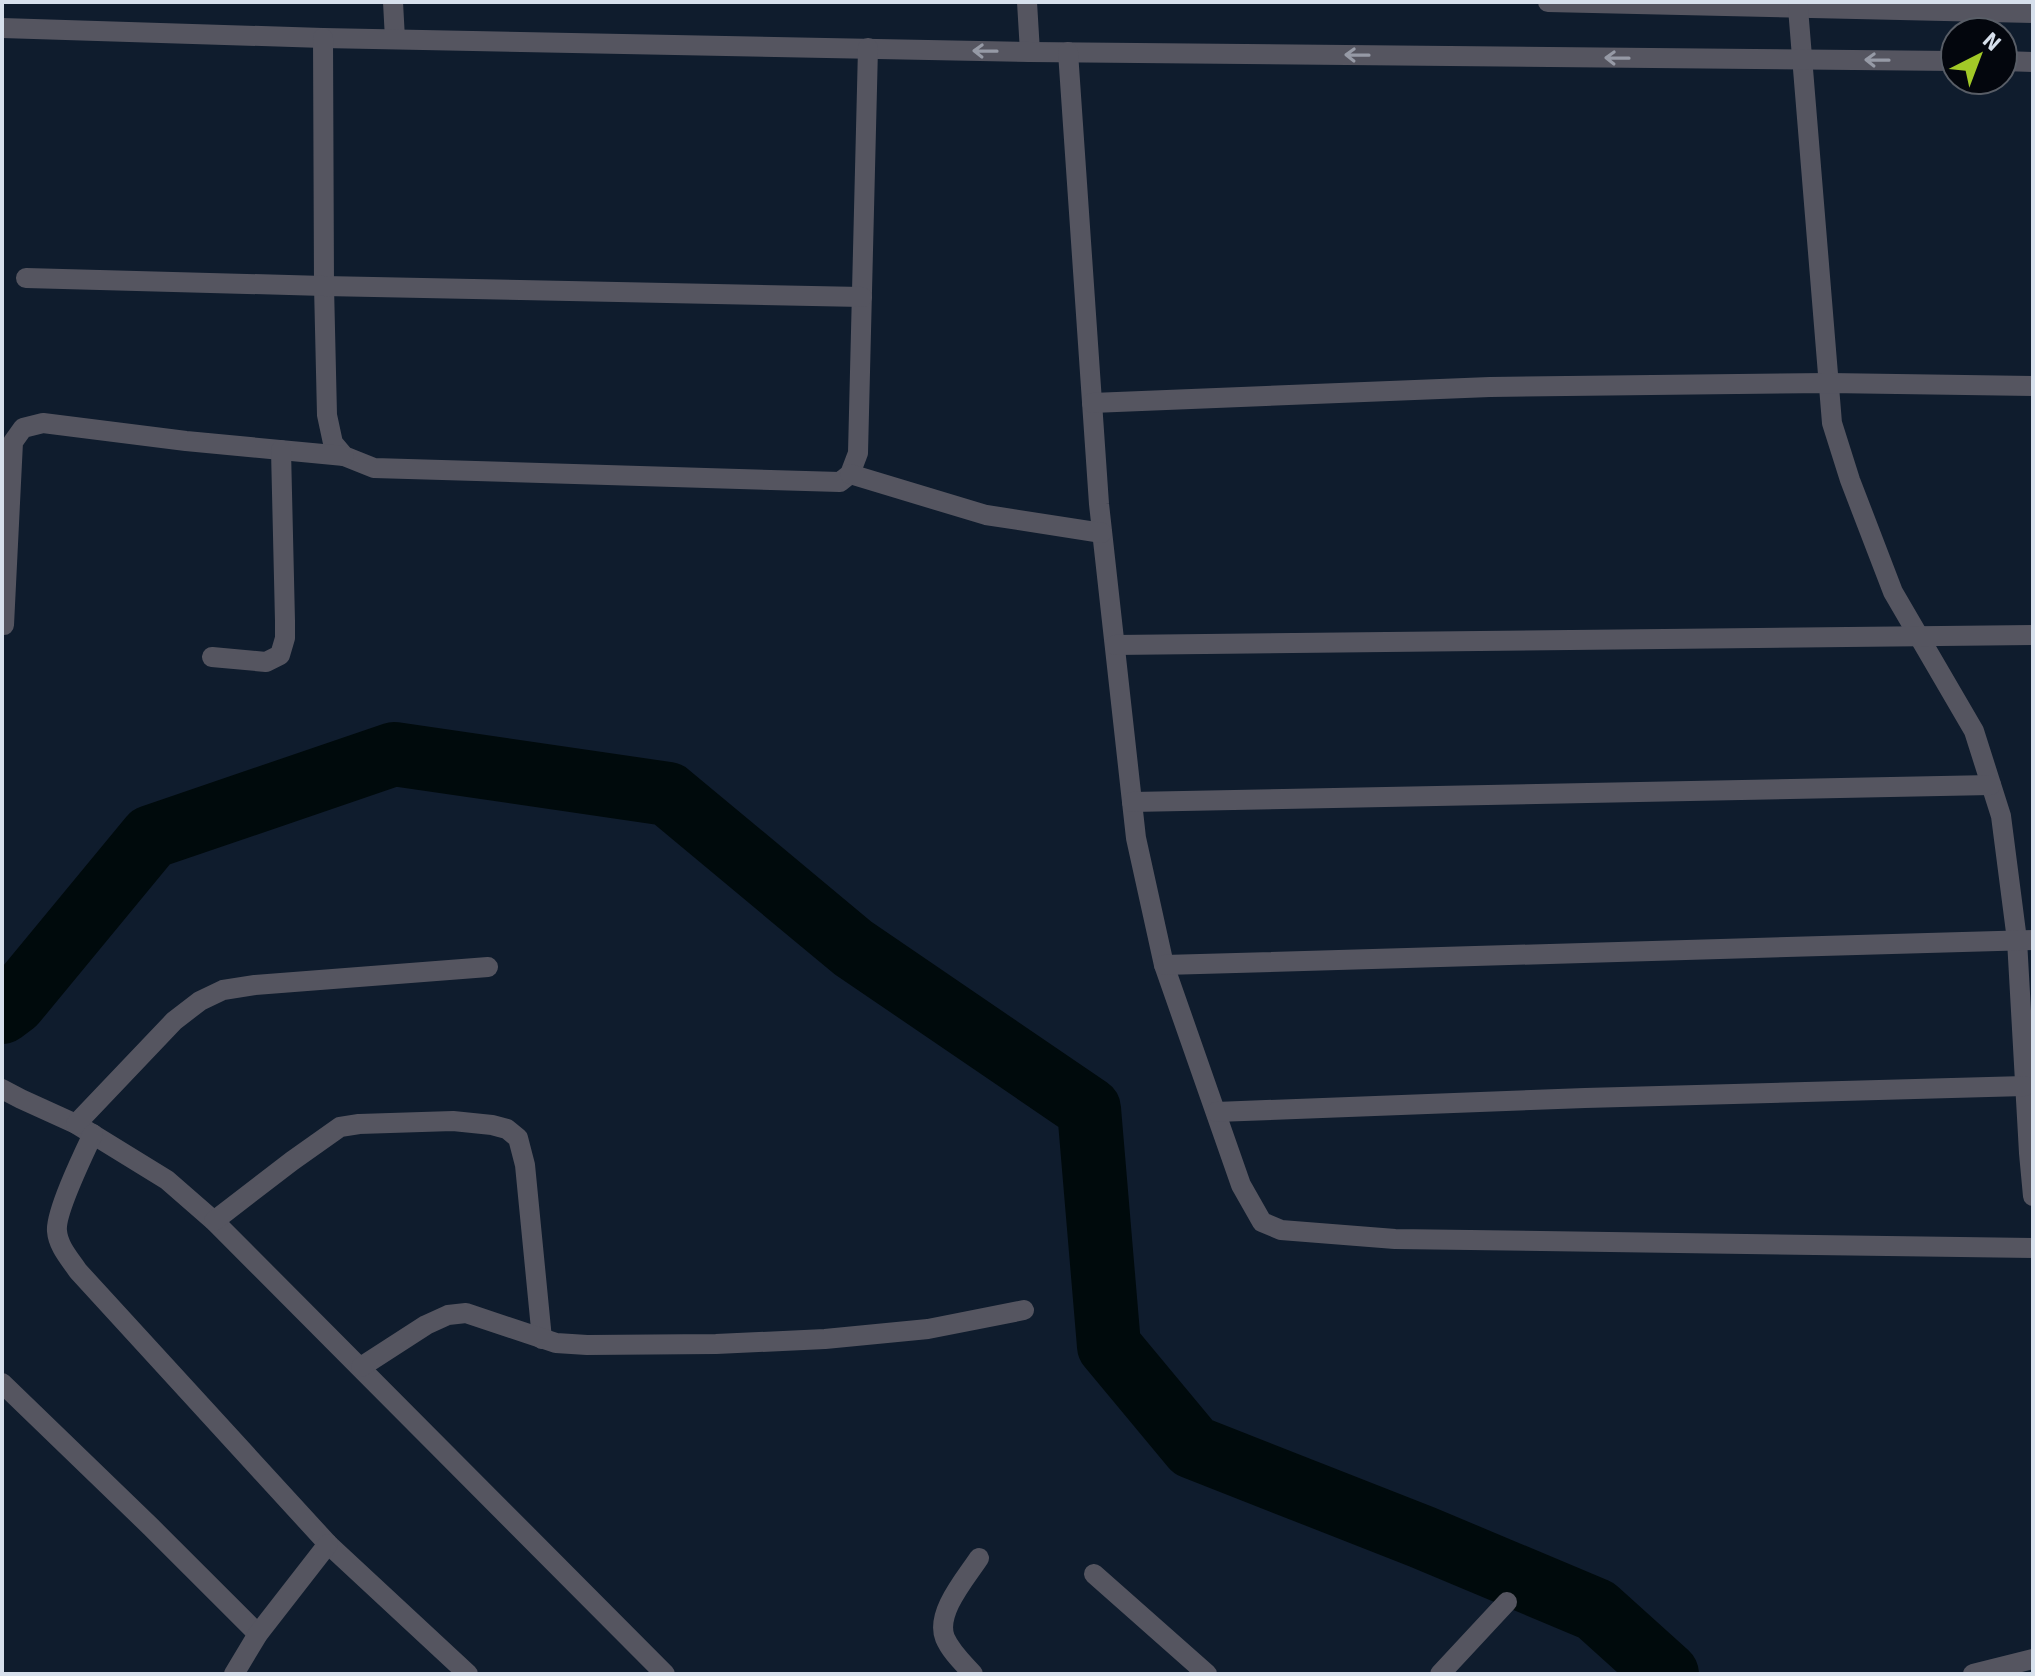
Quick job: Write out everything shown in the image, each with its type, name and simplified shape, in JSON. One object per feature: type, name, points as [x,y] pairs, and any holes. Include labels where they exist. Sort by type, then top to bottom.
[{"type":"street","points":[[393,2],[395,39]]},
{"type":"street","points":[[1027,2],[1030,52]]},
{"type":"street","points":[[1548,2],[2033,13]]},
{"type":"street","points":[[1798,8],[1832,423],[1850,480],[1893,592],[1974,731],[2001,816],[2025,940],[2025,1086],[2033,1196]]},
{"type":"street","points":[[2,28],[323,38],[1030,52],[1939,61]]},
{"type":"street","points":[[323,38],[327,415],[333,443],[344,456]]},
{"type":"street","points":[[4,625],[13,442],[23,428],[43,423],[344,456],[374,468],[840,482],[850,474],[858,453],[868,48]]},
{"type":"street","points":[[1068,52],[1102,533],[1136,838],[1164,965],[1241,1185],[1262,1222],[1281,1230],[1395,1239],[2033,1248]]},
{"type":"street","points":[[26,278],[862,297]]},
{"type":"street","points":[[1092,403],[1490,387],[1829,383],[2033,386]]},
{"type":"street","points":[[212,657],[266,662],[280,655],[285,638],[281,450]]},
{"type":"street","points":[[850,474],[986,515],[1102,533]]},
{"type":"street","points":[[1115,645],[2033,635]]},
{"type":"street","points":[[1132,802],[1991,785]]},
{"type":"street","points":[[1164,965],[2025,940]]},
{"type":"street","points":[[468,1674],[328,1544],[78,1271],[62,1248],[57,1231],[84,1129],[174,1021],[200,1001],[223,990],[255,985],[488,967]]},
{"type":"street","points":[[1216,1112],[1601,1097],[2025,1086]]},
{"type":"street","points":[[2,1089],[84,1129],[167,1180],[214,1221],[665,1674]]},
{"type":"street","points":[[214,1221],[340,1127],[453,1121],[507,1129],[518,1138],[525,1165],[542,1339]]},
{"type":"street","points":[[361,1367],[426,1325],[448,1315],[466,1313],[556,1343],[587,1345],[825,1339],[928,1329],[1024,1310]]},
{"type":"street","points":[[2,1383],[258,1634]]},
{"type":"street","points":[[234,1674],[258,1634],[328,1544]]},
{"type":"street","points":[[973,1674],[945,1638],[942,1621],[979,1558]]},
{"type":"street","points":[[1094,1574],[1207,1674]]},
{"type":"street","points":[[1440,1674],[1507,1602]]},
{"type":"street","points":[[1973,1674],[2033,1659]]},
{"type":"waterway","points":[[2,1012],[14,1003],[151,837],[394,754],[668,794],[853,948],[1089,1109],[1109,1346],[1193,1447],[1422,1537],[1596,1610],[1667,1674]]}]
